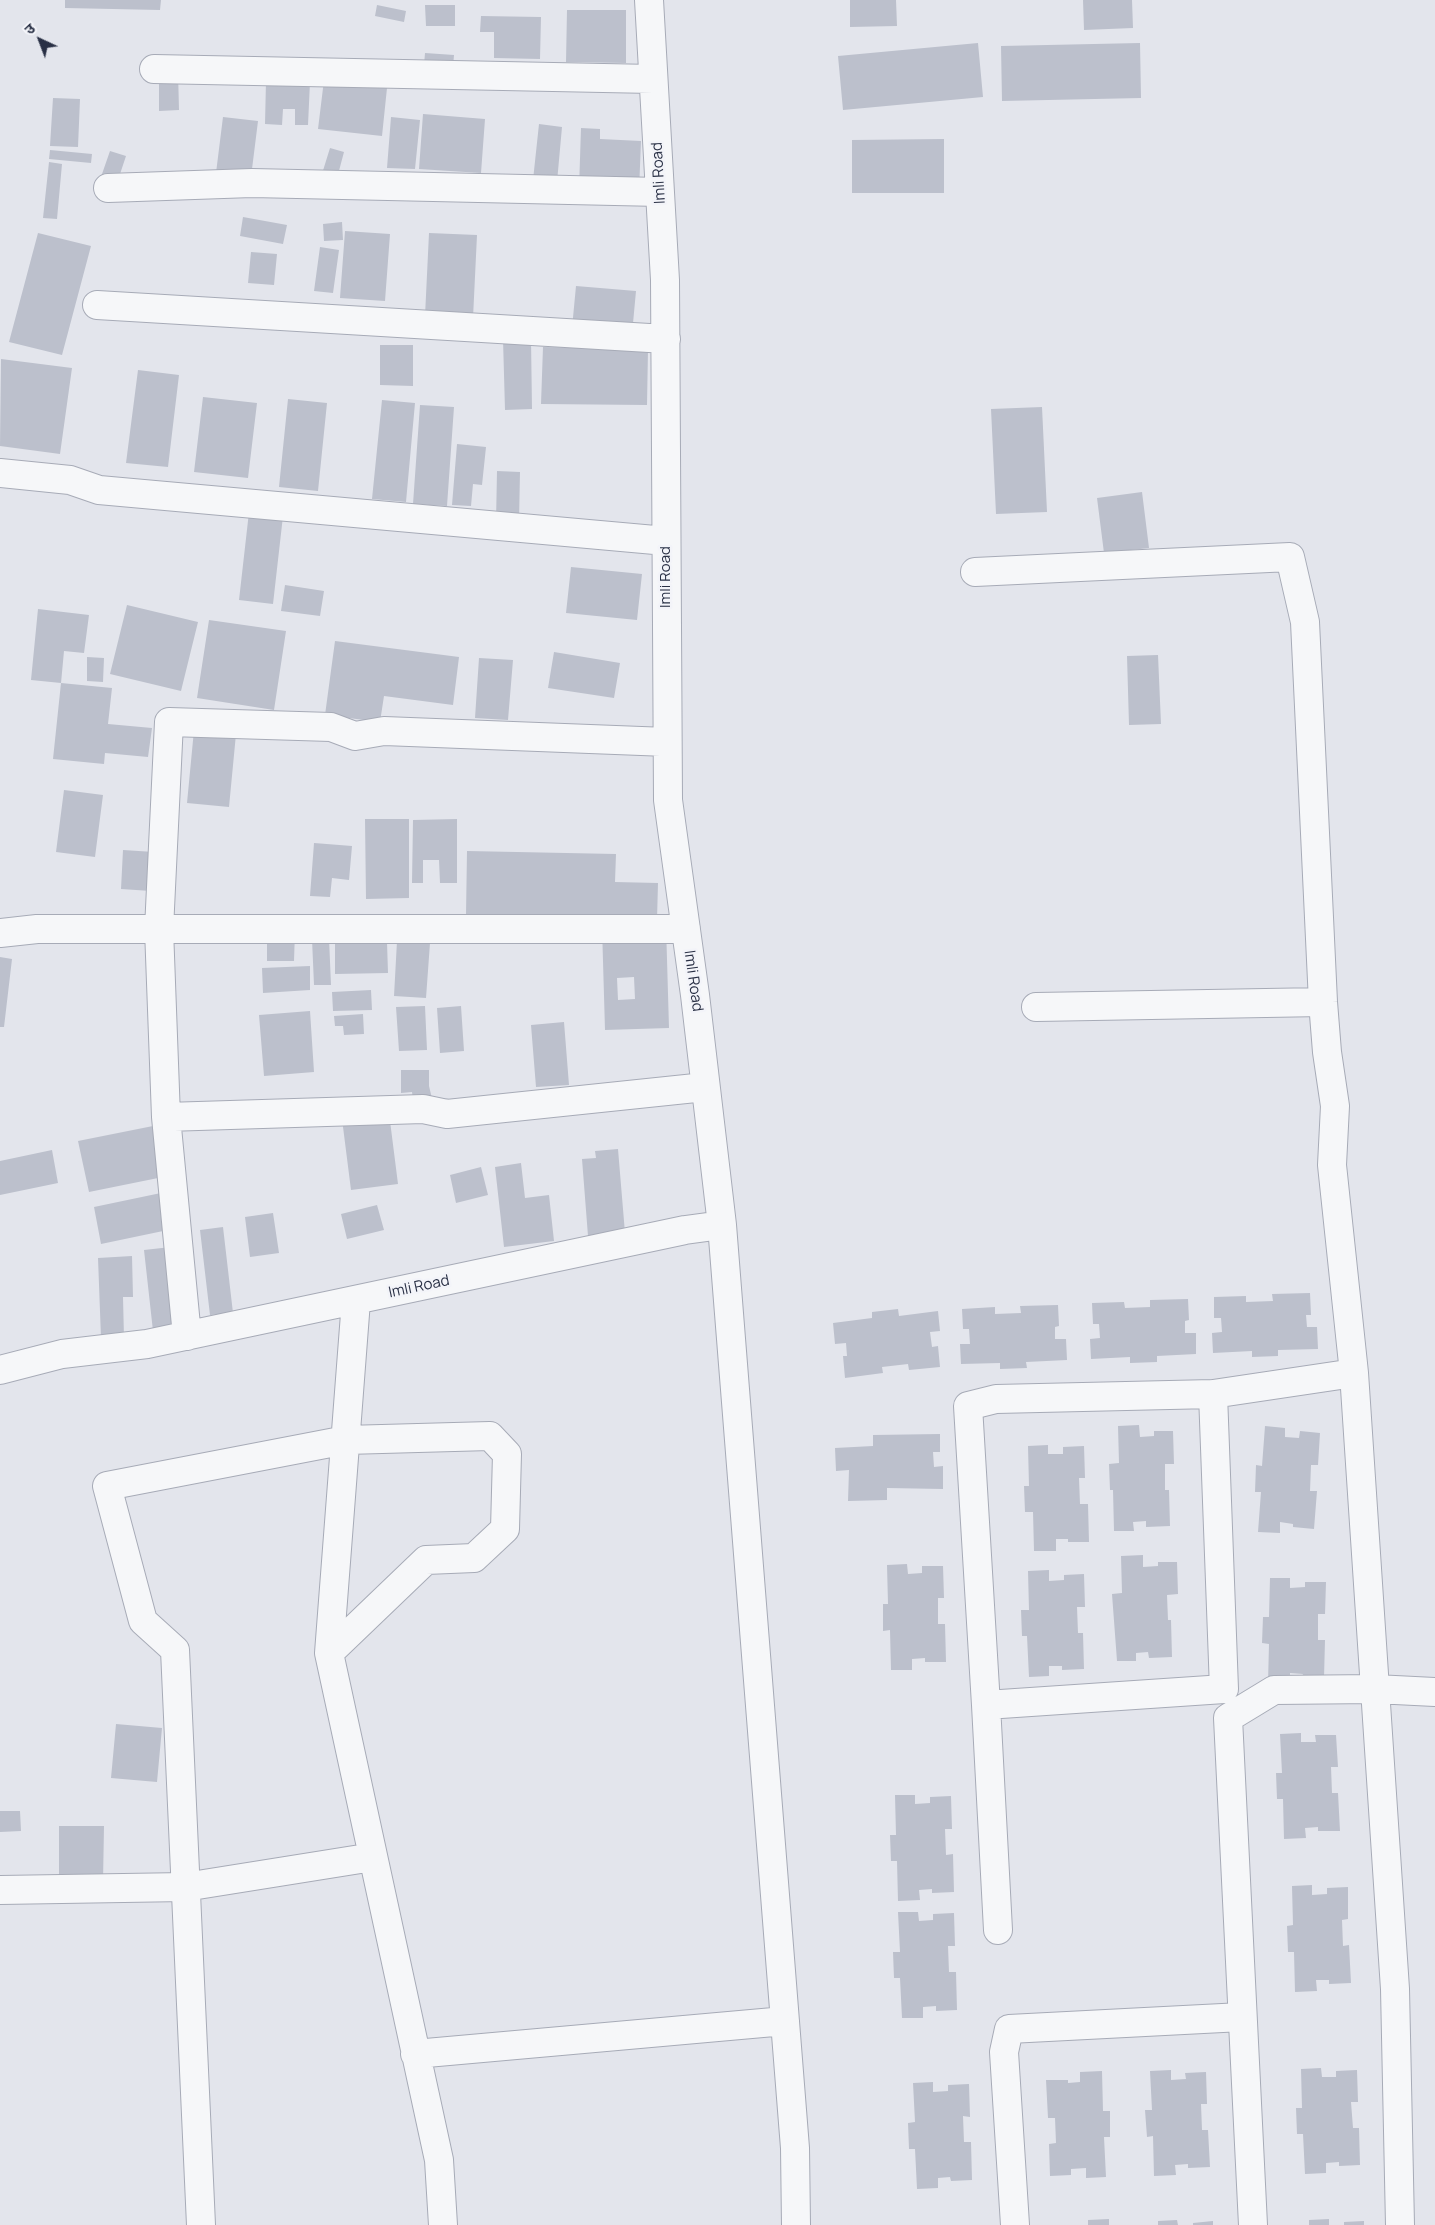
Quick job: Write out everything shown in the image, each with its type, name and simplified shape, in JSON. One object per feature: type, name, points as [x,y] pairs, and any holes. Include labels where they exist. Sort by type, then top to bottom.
[{"type":"street","name":"Imli Road","points":[[0,1370],[62,1354],[148,1344],[685,1230],[722,1225],[686,929],[668,800],[666,339],[650,0]]},
{"type":"street","points":[[154,69],[653,79]]},
{"type":"street","points":[[108,188],[252,183],[660,192]]},
{"type":"street","points":[[98,304],[666,339]]},
{"type":"street","points":[[0,473],[70,480],[99,490],[666,541]]},
{"type":"street","points":[[975,572],[1290,557],[1305,622],[1323,1002],[1327,1052],[1335,1106],[1332,1165],[1354,1373],[1395,1989],[1400,2225]]},
{"type":"street","points":[[187,1336],[166,1117],[160,929],[169,722],[331,727],[354,736],[384,731],[667,742]]},
{"type":"street","points":[[0,933],[37,929],[686,929]]},
{"type":"street","points":[[1036,1007],[1323,1002]]},
{"type":"street","points":[[166,1117],[424,1110],[447,1114],[705,1086]]},
{"type":"street","points":[[722,1225],[795,2148],[796,2225]]},
{"type":"street","points":[[356,1301],[329,1653],[439,2160],[443,2225]]},
{"type":"street","points":[[998,1930],[968,1406],[996,1399],[1213,1394],[1354,1373]]},
{"type":"street","points":[[986,1705],[1224,1689],[1213,1394]]},
{"type":"street","points":[[201,2225],[175,1650],[143,1621],[107,1486],[346,1440],[490,1436],[507,1454],[504,1529],[474,1558],[426,1560],[329,1653]]},
{"type":"street","points":[[1253,2225],[1228,1718],[1274,1690],[1375,1689],[1435,1692]]},
{"type":"street","points":[[0,1890],[186,1888],[373,1857]]},
{"type":"street","points":[[1015,2225],[1004,2052],[1009,2029],[1242,2017]]},
{"type":"street","points":[[416,2054],[785,2020]]},
{"type":"building","points":[[65,0],[161,0],[160,10],[65,8]]},
{"type":"building","points":[[850,0],[896,0],[897,26],[850,27]]},
{"type":"building","points":[[1083,0],[1132,0],[1133,28],[1084,30]]},
{"type":"building","points":[[377,5],[406,11],[404,22],[375,16]]},
{"type":"building","points":[[425,5],[455,5],[455,26],[426,26]]},
{"type":"building","points":[[567,10],[626,10],[626,63],[566,62]]},
{"type":"building","points":[[481,16],[541,17],[540,59],[494,58],[494,32],[480,32]]},
{"type":"building","points":[[978,43],[983,97],[843,110],[838,56]]},
{"type":"building","points":[[1140,43],[1141,98],[1002,101],[1001,46]]},
{"type":"building","points":[[425,53],[454,55],[453,67],[424,65]]},
{"type":"building","points":[[178,71],[179,110],[159,111],[159,72]]},
{"type":"building","points":[[324,80],[387,88],[382,136],[318,129]]},
{"type":"building","points":[[266,81],[310,82],[308,125],[295,125],[295,109],[283,109],[282,125],[265,124]]},
{"type":"building","points":[[53,98],[80,99],[78,147],[50,146]]},
{"type":"building","points":[[423,114],[485,119],[481,173],[419,169]]},
{"type":"building","points":[[223,117],[258,121],[251,177],[216,173]]},
{"type":"building","points":[[391,117],[420,120],[415,169],[387,168]]},
{"type":"building","points":[[539,124],[562,127],[557,182],[533,180]]},
{"type":"building","points":[[581,128],[600,129],[600,139],[641,141],[639,191],[579,189]]},
{"type":"building","points":[[944,139],[944,193],[852,193],[852,140]]},
{"type":"building","points":[[330,148],[344,152],[336,182],[321,177]]},
{"type":"building","points":[[50,150],[92,154],[91,163],[49,159]]},
{"type":"building","points":[[110,151],[126,156],[118,180],[102,174]]},
{"type":"building","points":[[49,162],[62,164],[57,219],[43,218]]},
{"type":"building","points":[[243,217],[287,225],[283,244],[240,236]]},
{"type":"building","points":[[342,222],[343,240],[324,241],[323,224]]},
{"type":"building","points":[[345,231],[390,234],[385,301],[340,298]]},
{"type":"building","points":[[38,233],[91,246],[62,355],[9,342]]},
{"type":"building","points":[[429,233],[477,235],[473,318],[425,316]]},
{"type":"building","points":[[320,247],[339,250],[333,293],[314,291]]},
{"type":"building","points":[[251,252],[277,254],[274,285],[248,283]]},
{"type":"building","points":[[576,286],[636,291],[632,334],[572,328]]},
{"type":"building","points":[[503,339],[531,339],[532,409],[505,410]]},
{"type":"building","points":[[380,345],[413,345],[413,386],[380,385]]},
{"type":"building","points":[[543,347],[648,349],[647,405],[541,404]]},
{"type":"building","points":[[1,359],[72,368],[60,454],[0,446]]},
{"type":"building","points":[[138,370],[179,375],[168,467],[126,463]]},
{"type":"building","points":[[203,397],[257,403],[248,478],[194,472]]},
{"type":"building","points":[[288,399],[327,403],[318,491],[279,487]]},
{"type":"building","points":[[382,400],[415,403],[406,502],[372,499]]},
{"type":"building","points":[[420,405],[454,407],[447,506],[413,504]]},
{"type":"building","points":[[1042,407],[1047,512],[996,514],[991,409]]},
{"type":"building","points":[[457,444],[486,447],[482,485],[473,484],[471,506],[452,505]]},
{"type":"building","points":[[497,471],[520,472],[519,522],[496,522]]},
{"type":"building","points":[[1142,492],[1149,548],[1104,553],[1097,498]]},
{"type":"building","points":[[249,512],[283,516],[273,604],[239,600]]},
{"type":"building","points":[[571,567],[642,574],[637,620],[566,613]]},
{"type":"building","points":[[285,585],[324,591],[320,616],[281,611]]},
{"type":"building","points":[[127,605],[198,622],[181,691],[110,674]]},
{"type":"building","points":[[38,609],[89,615],[84,653],[64,651],[61,683],[31,680]]},
{"type":"building","points":[[209,620],[286,631],[274,710],[197,698]]},
{"type":"building","points":[[335,641],[459,657],[453,705],[384,696],[380,722],[325,715]]},
{"type":"building","points":[[554,652],[620,663],[614,698],[548,688]]},
{"type":"building","points":[[1158,655],[1161,724],[1129,725],[1127,656]]},
{"type":"building","points":[[87,657],[104,658],[103,682],[87,681]]},
{"type":"building","points":[[479,658],[513,660],[508,720],[475,718]]},
{"type":"building","points":[[61,683],[112,688],[108,724],[152,728],[148,757],[105,753],[104,764],[53,759]]},
{"type":"building","points":[[194,730],[236,734],[229,807],[187,803]]},
{"type":"building","points":[[64,790],[103,795],[95,857],[56,852]]},
{"type":"building","points":[[365,819],[409,819],[409,898],[366,899]]},
{"type":"building","points":[[457,819],[457,883],[440,883],[439,860],[423,860],[423,883],[412,883],[413,820]]},
{"type":"building","points":[[314,843],[352,846],[349,880],[332,878],[330,897],[310,896]]},
{"type":"building","points":[[123,850],[154,852],[151,891],[121,889]]},
{"type":"building","points":[[467,851],[616,854],[615,882],[658,883],[657,920],[466,915]]},
{"type":"building","points":[[666,925],[669,1028],[605,1030],[602,927]],"holes":[[[634,977],[635,999],[618,1000],[617,978]]]},
{"type":"building","points":[[267,931],[295,931],[294,961],[267,961]]},
{"type":"building","points":[[329,938],[331,985],[314,985],[312,939]]},
{"type":"building","points":[[397,941],[430,943],[426,998],[394,996]]},
{"type":"building","points":[[335,942],[387,942],[388,973],[335,974]]},
{"type":"building","points":[[0,957],[12,959],[4,1027],[0,1027]]},
{"type":"building","points":[[310,966],[310,990],[263,993],[262,968]]},
{"type":"building","points":[[371,990],[372,1010],[333,1011],[332,992]]},
{"type":"building","points":[[425,1006],[427,1050],[399,1051],[396,1007]]},
{"type":"building","points":[[461,1006],[464,1051],[440,1053],[437,1008]]},
{"type":"building","points":[[310,1011],[314,1072],[264,1076],[259,1015]]},
{"type":"building","points":[[363,1014],[364,1034],[344,1035],[343,1026],[335,1026],[334,1016]]},
{"type":"building","points":[[564,1022],[569,1085],[536,1087],[531,1025]]},
{"type":"building","points":[[401,1070],[429,1070],[429,1086],[435,1111],[415,1114],[412,1092],[401,1093]]},
{"type":"building","points":[[389,1113],[398,1184],[351,1190],[342,1119]]},
{"type":"building","points":[[153,1126],[163,1177],[89,1192],[78,1141]]},
{"type":"building","points":[[618,1149],[625,1233],[588,1236],[582,1159],[596,1158],[595,1151]]},
{"type":"building","points":[[52,1150],[58,1183],[0,1195],[0,1161]]},
{"type":"building","points":[[521,1163],[525,1198],[549,1195],[554,1241],[504,1247],[495,1167]]},
{"type":"building","points":[[481,1167],[488,1195],[456,1203],[450,1175]]},
{"type":"building","points":[[180,1189],[187,1226],[101,1244],[94,1207]]},
{"type":"building","points":[[377,1205],[384,1230],[347,1239],[341,1214]]},
{"type":"building","points":[[273,1213],[279,1253],[250,1257],[245,1217]]},
{"type":"building","points":[[223,1227],[233,1313],[210,1315],[200,1230]]},
{"type":"building","points":[[180,1246],[189,1328],[153,1331],[144,1250]]},
{"type":"building","points":[[132,1256],[133,1297],[123,1297],[124,1338],[101,1338],[98,1258]]},
{"type":"building","points":[[1310,1293],[1311,1315],[1306,1315],[1307,1327],[1317,1327],[1318,1349],[1278,1350],[1278,1356],[1252,1357],[1252,1351],[1213,1353],[1212,1333],[1222,1332],[1221,1318],[1214,1318],[1214,1297],[1246,1296],[1246,1302],[1273,1301],[1272,1294]]},
{"type":"building","points":[[1188,1299],[1189,1320],[1185,1321],[1185,1333],[1196,1333],[1196,1354],[1157,1356],[1157,1362],[1130,1363],[1130,1357],[1091,1359],[1090,1339],[1100,1338],[1099,1324],[1093,1324],[1092,1303],[1124,1302],[1125,1308],[1150,1307],[1150,1300]]},
{"type":"building","points":[[1058,1305],[1059,1326],[1055,1327],[1055,1339],[1066,1339],[1067,1360],[1026,1362],[1027,1368],[1000,1369],[1000,1363],[961,1364],[960,1344],[970,1344],[969,1329],[963,1329],[962,1309],[995,1307],[995,1314],[1021,1313],[1020,1306]]},
{"type":"building","points":[[898,1309],[899,1316],[938,1311],[940,1331],[930,1332],[932,1347],[938,1346],[940,1367],[909,1370],[908,1364],[882,1367],[883,1373],[845,1378],[843,1356],[847,1356],[846,1343],[835,1344],[833,1323],[872,1318],[872,1312]]},
{"type":"building","points":[[1139,1425],[1140,1437],[1154,1436],[1154,1431],[1173,1431],[1174,1464],[1165,1464],[1165,1490],[1169,1490],[1170,1526],[1146,1527],[1146,1521],[1133,1522],[1134,1531],[1114,1531],[1113,1490],[1110,1490],[1109,1464],[1119,1463],[1118,1426]]},
{"type":"building","points":[[1265,1426],[1285,1428],[1285,1437],[1299,1438],[1300,1431],[1320,1433],[1318,1465],[1311,1465],[1310,1491],[1317,1491],[1314,1529],[1293,1527],[1293,1524],[1280,1522],[1280,1533],[1258,1532],[1261,1492],[1255,1492],[1256,1465],[1262,1466]]},
{"type":"building","points":[[940,1434],[940,1452],[933,1452],[934,1467],[943,1466],[943,1489],[887,1488],[887,1500],[848,1501],[849,1470],[836,1471],[835,1448],[873,1446],[873,1435]]},
{"type":"building","points":[[1048,1445],[1048,1454],[1063,1454],[1063,1447],[1084,1446],[1085,1478],[1079,1478],[1080,1504],[1088,1504],[1089,1542],[1068,1542],[1068,1539],[1056,1539],[1056,1551],[1034,1551],[1033,1512],[1025,1512],[1024,1486],[1029,1486],[1028,1446]]},
{"type":"building","points":[[1143,1555],[1143,1567],[1158,1566],[1158,1562],[1177,1562],[1178,1594],[1167,1595],[1168,1620],[1171,1620],[1172,1657],[1149,1658],[1148,1652],[1136,1653],[1136,1661],[1117,1661],[1112,1594],[1122,1593],[1121,1556]]},
{"type":"building","points":[[907,1564],[908,1574],[922,1573],[922,1566],[943,1566],[944,1598],[938,1598],[938,1624],[945,1624],[946,1662],[925,1662],[925,1658],[912,1659],[912,1670],[891,1670],[890,1630],[883,1631],[883,1604],[888,1604],[887,1565]]},
{"type":"building","points":[[1049,1570],[1049,1581],[1064,1580],[1064,1575],[1084,1574],[1085,1607],[1077,1607],[1078,1633],[1083,1633],[1084,1669],[1062,1670],[1062,1666],[1049,1666],[1049,1676],[1029,1677],[1027,1636],[1022,1636],[1021,1610],[1029,1610],[1028,1571]]},
{"type":"building","points":[[1270,1578],[1290,1578],[1290,1588],[1305,1587],[1305,1582],[1326,1582],[1325,1614],[1318,1614],[1318,1640],[1325,1640],[1324,1678],[1302,1677],[1303,1674],[1290,1673],[1290,1684],[1268,1683],[1269,1644],[1262,1643],[1263,1617],[1269,1617]]},
{"type":"building","points":[[116,1724],[162,1728],[157,1782],[111,1778]]},
{"type":"building","points":[[1301,1733],[1301,1742],[1316,1742],[1315,1735],[1336,1735],[1338,1767],[1331,1767],[1332,1793],[1338,1793],[1340,1831],[1318,1831],[1318,1827],[1305,1828],[1306,1838],[1284,1839],[1283,1799],[1277,1799],[1276,1773],[1282,1773],[1280,1734]]},
{"type":"building","points":[[895,1795],[915,1795],[915,1804],[930,1803],[930,1797],[951,1796],[952,1829],[945,1829],[946,1855],[953,1854],[954,1892],[932,1893],[932,1889],[919,1890],[920,1900],[898,1901],[897,1861],[891,1861],[890,1835],[896,1835]]},
{"type":"building","points":[[0,1811],[20,1811],[21,1831],[0,1832]]},
{"type":"building","points":[[59,1826],[104,1826],[103,1882],[59,1882]]},
{"type":"building","points":[[1312,1885],[1312,1895],[1327,1894],[1327,1888],[1348,1887],[1348,1919],[1342,1920],[1343,1946],[1349,1945],[1351,1983],[1329,1984],[1329,1980],[1316,1980],[1317,1991],[1295,1992],[1294,1952],[1288,1952],[1287,1926],[1293,1925],[1292,1886]]},
{"type":"building","points":[[898,1912],[918,1912],[919,1921],[933,1920],[933,1914],[954,1913],[955,1946],[948,1946],[949,1972],[956,1972],[957,2010],[936,2011],[936,2006],[923,2007],[923,2018],[902,2018],[900,1978],[894,1978],[893,1952],[900,1952]]},
{"type":"building","points":[[1321,2068],[1322,2077],[1336,2077],[1336,2071],[1357,2070],[1358,2102],[1351,2102],[1353,2128],[1359,2128],[1360,2165],[1339,2166],[1339,2162],[1326,2163],[1326,2173],[1305,2174],[1303,2134],[1297,2134],[1296,2108],[1302,2108],[1301,2069]]},
{"type":"building","points":[[1171,2070],[1171,2080],[1186,2079],[1185,2073],[1206,2072],[1207,2104],[1201,2104],[1202,2130],[1208,2130],[1210,2167],[1188,2168],[1188,2164],[1175,2165],[1176,2175],[1154,2176],[1153,2136],[1147,2137],[1145,2110],[1152,2110],[1150,2071]]},
{"type":"building","points":[[1102,2071],[1103,2111],[1110,2111],[1110,2137],[1104,2137],[1106,2177],[1086,2178],[1086,2168],[1071,2169],[1071,2175],[1050,2176],[1049,2144],[1056,2143],[1055,2118],[1048,2118],[1046,2080],[1068,2080],[1068,2083],[1080,2082],[1080,2072]]},
{"type":"building","points":[[933,2082],[933,2092],[948,2091],[948,2085],[969,2084],[970,2117],[963,2116],[964,2142],[971,2142],[972,2180],[951,2181],[950,2177],[938,2178],[938,2188],[917,2189],[915,2149],[909,2149],[908,2123],[915,2122],[913,2083]]},
{"type":"building","points":[[1109,2219],[1109,2225],[1088,2225],[1088,2220]]},
{"type":"building","points":[[1329,2219],[1329,2225],[1309,2225],[1309,2220]]},
{"type":"building","points":[[1177,2220],[1178,2225],[1158,2225],[1158,2221]]},
{"type":"building","points":[[1213,2221],[1213,2225],[1193,2225],[1193,2223]]},
{"type":"building","points":[[1364,2221],[1364,2225],[1344,2225],[1344,2222]]}]
